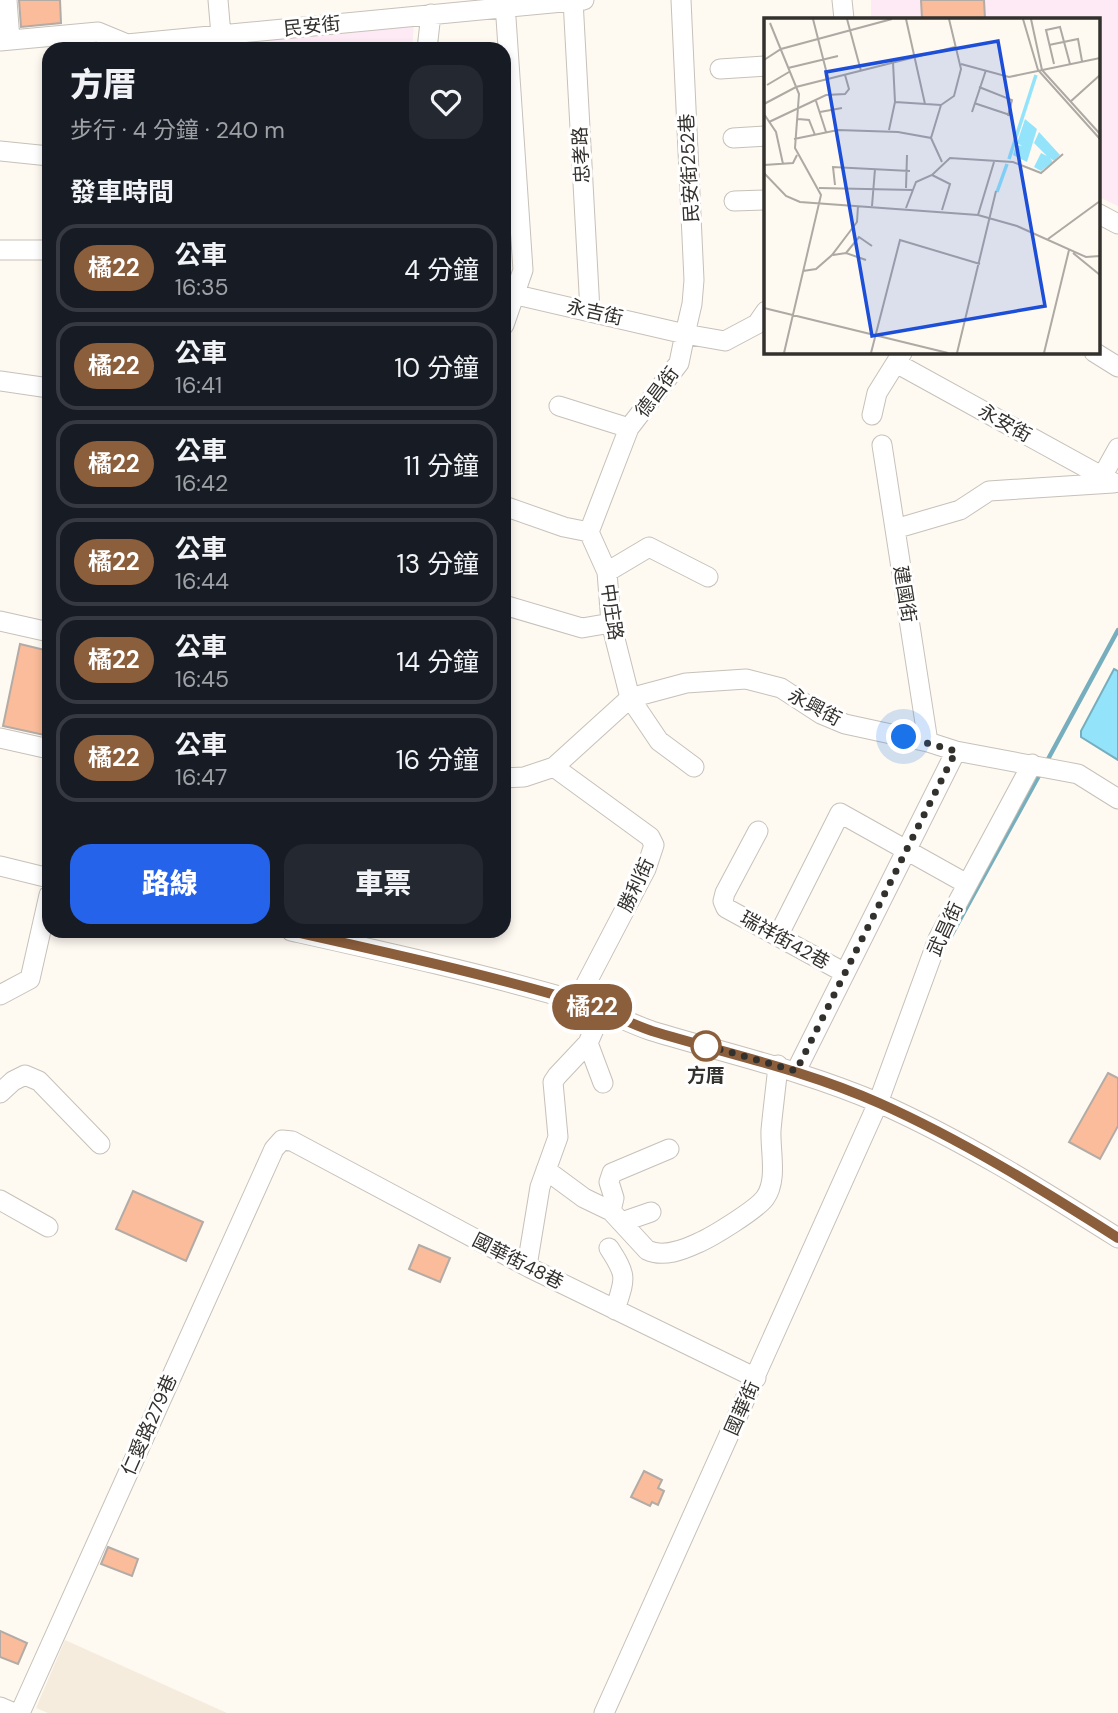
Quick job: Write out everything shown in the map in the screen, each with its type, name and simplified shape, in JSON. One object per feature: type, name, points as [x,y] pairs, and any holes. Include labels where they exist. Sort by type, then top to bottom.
[{"type":"street","points":[[5,40],[7,0]]},
{"type":"street","points":[[218,0],[221,35]]},
{"type":"street","name":"忠孝路","points":[[573,0],[590,311]]},
{"type":"street","name":"民安街","points":[[148,42],[584,0]]},
{"type":"street","name":"民安街252巷","points":[[681,0],[694,280],[685,334]]},
{"type":"street","points":[[842,0],[844,18]]},
{"type":"street","points":[[505,8],[507,42]]},
{"type":"street","points":[[428,42],[431,14]]},
{"type":"street","name":"民安街","points":[[5,40],[98,32],[116,42]]},
{"type":"street","points":[[720,69],[764,66]]},
{"type":"street","points":[[511,95],[523,270],[511,291]]},
{"type":"street","points":[[733,138],[764,136]]},
{"type":"street","points":[[0,151],[42,155]]},
{"type":"street","points":[[734,201],[764,200]]},
{"type":"street","points":[[1100,215],[1118,224]]},
{"type":"street","points":[[0,250],[42,250]]},
{"type":"street","name":"永吉街","points":[[511,293],[685,334]]},
{"type":"street","points":[[685,334],[725,341],[757,324],[764,314]]},
{"type":"street","name":"德昌街","points":[[589,532],[629,428],[680,363],[685,334]]},
{"type":"street","points":[[1097,354],[1118,367]]},
{"type":"street","points":[[872,415],[877,393],[900,357]]},
{"type":"street","name":"永安街","points":[[900,357],[1108,481]]},
{"type":"street","points":[[0,382],[42,387]]},
{"type":"street","points":[[559,406],[629,428]]},
{"type":"street","name":"建國街","points":[[882,445],[928,742]]},
{"type":"street","points":[[895,528],[960,510],[989,491],[1108,481],[1118,448]]},
{"type":"street","points":[[511,508],[564,527],[589,532]]},
{"type":"street","name":"中庄路","points":[[589,532],[607,572],[611,623],[629,698]]},
{"type":"street","points":[[607,572],[649,547],[708,577]]},
{"type":"street","points":[[511,608],[582,628],[611,623]]},
{"type":"street","points":[[0,621],[42,630]]},
{"type":"street","name":"永興街","points":[[629,698],[686,682],[747,680],[781,688],[821,714],[845,724],[928,742],[956,751],[1078,774],[1118,799]]},
{"type":"street","points":[[511,778],[524,777],[554,768],[629,698],[659,741],[694,767]]},
{"type":"street","points":[[0,738],[42,747]]},
{"type":"street","points":[[546,1170],[584,1198],[616,1216],[652,1253],[678,1252],[706,1240],[759,1205],[766,1197],[771,1182],[771,1133],[787,1068],[845,973],[956,751]]},
{"type":"street","name":"武昌街","points":[[878,1103],[938,939],[967,884],[1040,766]]},
{"type":"street","name":"勝利街","points":[[554,768],[650,837],[654,845],[646,869],[577,1001]]},
{"type":"street","points":[[778,936],[840,813],[967,884]]},
{"type":"street","name":"瑞祥街42巷","points":[[758,831],[723,901],[726,908],[845,973]]},
{"type":"street","points":[[0,866],[42,876]]},
{"type":"street","points":[[0,995],[30,979],[42,926]]},
{"type":"street","points":[[360,938],[577,1001],[650,1030],[787,1068],[878,1103],[948,1137],[1118,1238]]},
{"type":"street","points":[[527,1266],[540,1186],[558,1137],[553,1082],[587,1043],[602,1012]]},
{"type":"street","points":[[587,1043],[603,1083]]},
{"type":"street","points":[[0,1093],[13,1081],[25,1075],[39,1081],[100,1144]]},
{"type":"street","name":"國華街","points":[[604,1713],[878,1103]]},
{"type":"street","name":"國華街48巷","points":[[282,1140],[292,1141],[527,1266],[755,1378]]},
{"type":"street","name":"仁愛路279巷","points":[[20,1713],[274,1149],[282,1140]]},
{"type":"street","points":[[616,1216],[609,1182],[612,1173],[669,1149]]},
{"type":"street","points":[[0,1200],[48,1227]]},
{"type":"street","points":[[616,1216],[651,1212]]},
{"type":"street","points":[[610,1248],[623,1269],[624,1276],[615,1310]]},
{"type":"street","points":[[0,1707],[14,1713]]},
{"type":"shaded area","points":[[871,0],[1118,0],[1118,206],[1100,197],[1100,18],[871,18]]},
{"type":"shaded area","points":[[414,23],[413,42],[214,42]]},
{"type":"shaded area","points":[[65,1640],[227,1713],[48,1713],[36,1708]]},
{"type":"water","points":[[1114,669],[1118,671],[1118,760],[1081,737],[1081,731]]},
{"type":"building","points":[[19,0],[60,0],[61,23],[21,27]]},
{"type":"building","points":[[921,0],[984,0],[985,18],[922,18]]},
{"type":"building","points":[[20,644],[42,649],[42,734],[3,726]]},
{"type":"building","points":[[1108,1073],[1118,1078],[1118,1126],[1100,1159],[1069,1142]]},
{"type":"building","points":[[133,1191],[203,1222],[186,1261],[116,1229]]},
{"type":"building","points":[[419,1245],[450,1258],[440,1282],[409,1269]]},
{"type":"building","points":[[644,1471],[662,1480],[658,1488],[664,1491],[658,1505],[652,1502],[650,1506],[631,1497]]},
{"type":"building","points":[[108,1547],[138,1559],[132,1576],[101,1564]]},
{"type":"building","points":[[0,1631],[27,1643],[18,1664],[0,1657]]},
{"type":"waterway","points":[[1047,761],[1118,630]]},
{"type":"waterway","points":[[946,945],[1041,772]]},
{"type":"bus line","name":"橘22","points":[[322,938],[475,973],[577,1001],[650,1030],[796,1071],[878,1103],[948,1137],[1118,1238]]},
{"type":"place","name":"方厝","points":[[706,1046]]},
{"type":"route","points":[[706,1046],[701,1044],[796,1071],[956,751],[904,737]]}]
